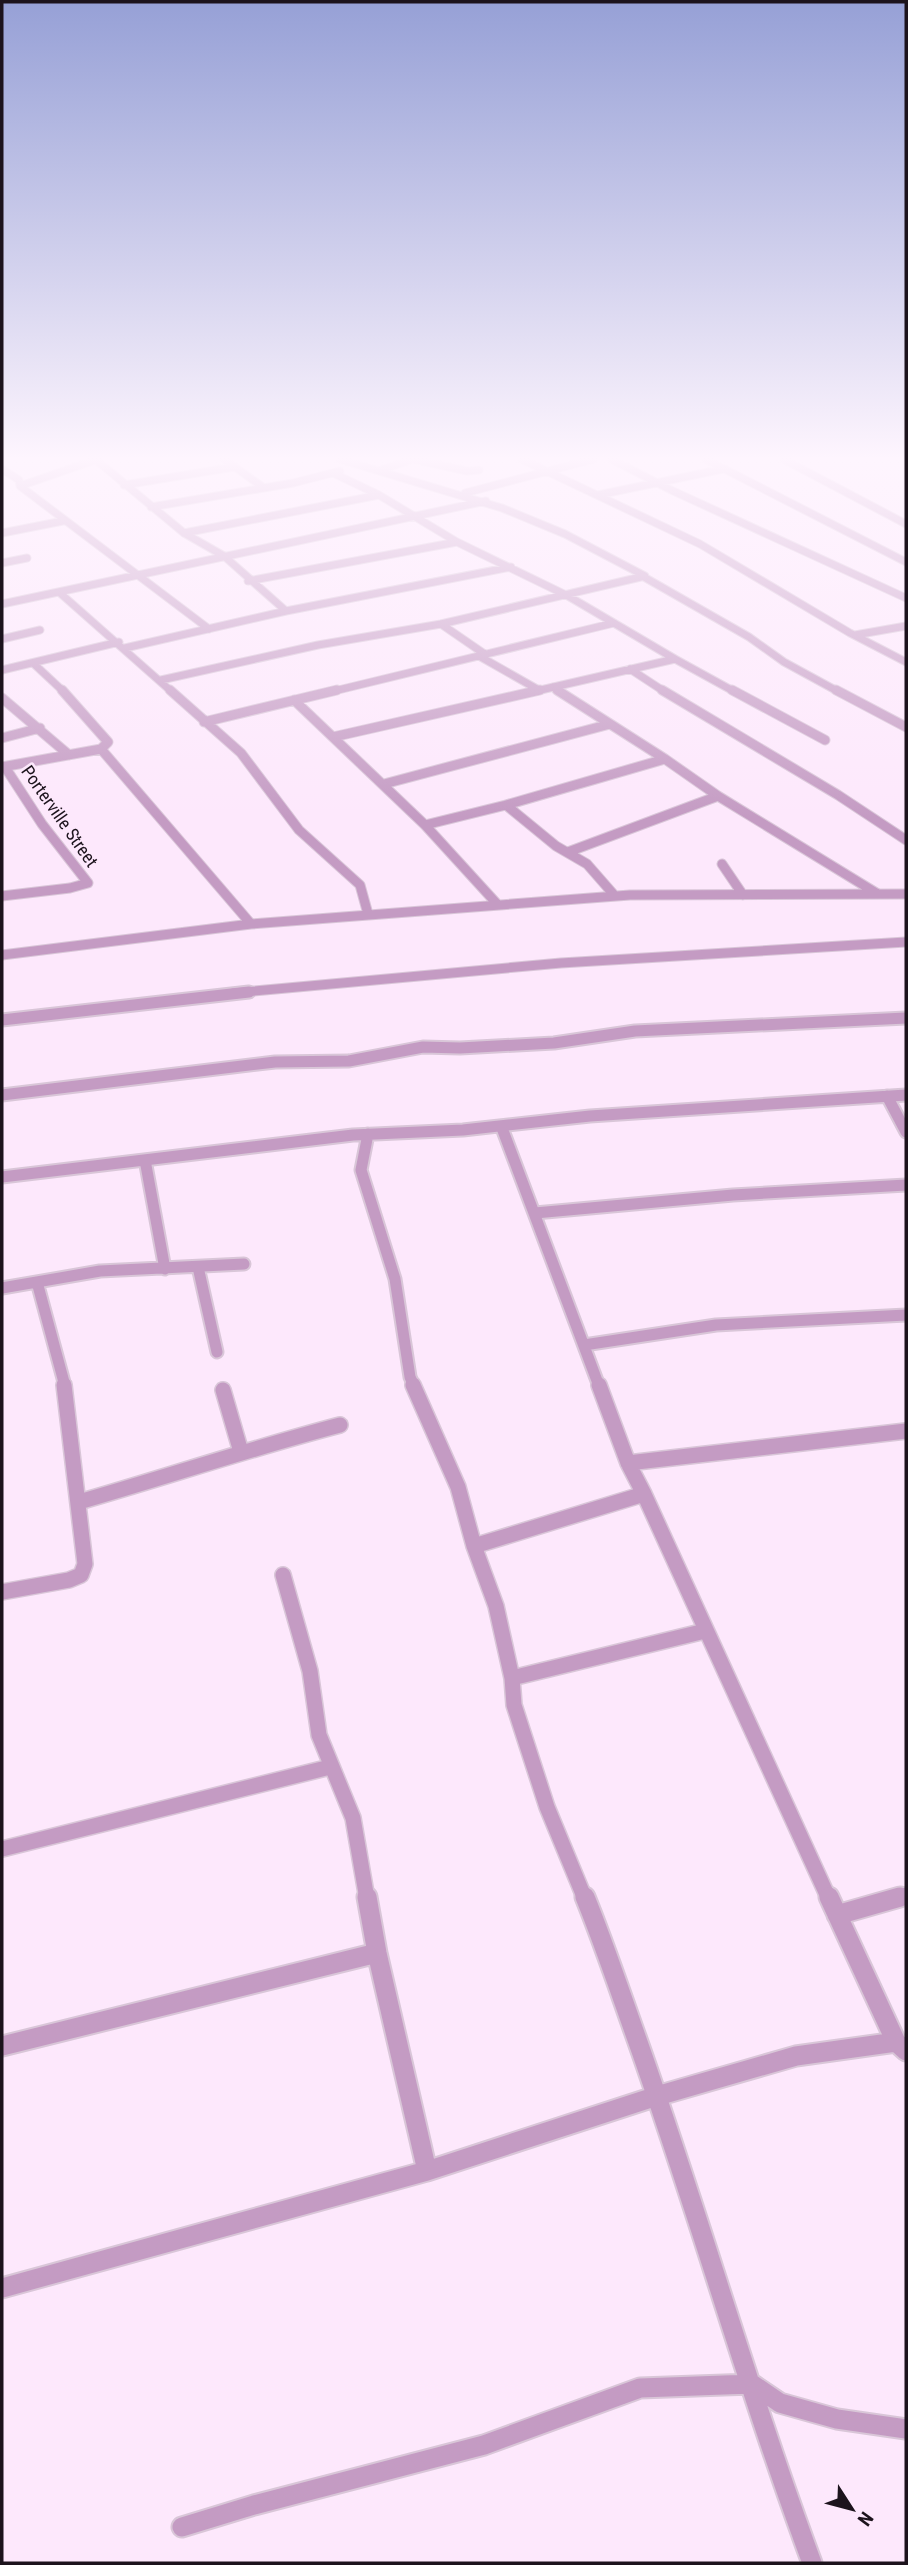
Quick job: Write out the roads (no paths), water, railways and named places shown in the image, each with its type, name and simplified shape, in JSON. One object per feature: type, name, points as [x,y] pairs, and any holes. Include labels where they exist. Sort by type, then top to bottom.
[{"type":"street","points":[[2,604],[117,579]]},
{"type":"street","points":[[142,579],[209,629]]},
{"type":"street","points":[[248,580],[255,579]]},
{"type":"street","points":[[2,670],[451,579]]},
{"type":"street","points":[[534,579],[825,740]]},
{"type":"street","points":[[161,680],[318,645],[441,624],[637,579]]},
{"type":"street","points":[[647,579],[749,637],[783,663],[906,727]]},
{"type":"street","points":[[759,579],[906,662]]},
{"type":"street","points":[[866,579],[906,598]]},
{"type":"street","points":[[248,580],[286,611]]},
{"type":"street","points":[[61,593],[241,753],[299,830],[360,885],[368,914]]},
{"type":"street","points":[[204,722],[614,623]]},
{"type":"street","points":[[441,624],[482,656],[537,690]]},
{"type":"street","points":[[855,635],[906,626]]},
{"type":"street","points":[[2,639],[40,630]]},
{"type":"street","points":[[333,737],[675,659]]},
{"type":"street","points":[[4,767],[102,748],[108,742],[95,724],[33,663]]},
{"type":"street","points":[[630,669],[688,707],[789,763],[906,840]]},
{"type":"street","points":[[553,687],[719,796],[878,894]]},
{"type":"street","points":[[2,698],[69,755]]},
{"type":"street","points":[[294,700],[425,825],[498,905]]},
{"type":"street","points":[[384,784],[610,724]]},
{"type":"street","points":[[2,738],[40,728]]},
{"type":"street","points":[[102,748],[251,924]]},
{"type":"street","points":[[425,825],[506,805],[665,759]]},
{"type":"street","name":"Porterville Street","points":[[2,896],[70,888],[88,883],[42,824],[4,767]]},
{"type":"street","points":[[568,852],[719,796]]},
{"type":"street","points":[[506,805],[556,846],[587,864],[615,896]]},
{"type":"street","points":[[722,864],[743,895]]},
{"type":"street","points":[[2,955],[251,924],[615,896],[906,894]]},
{"type":"street","points":[[2,1020],[146,1002],[452,972],[642,957],[906,942]]},
{"type":"street","points":[[2,1095],[275,1062],[349,1061],[423,1046],[460,1048],[554,1043],[635,1031],[906,1018]]},
{"type":"street","points":[[2,1177],[368,1135],[502,1128],[590,1116],[906,1095]]},
{"type":"street","points":[[887,1096],[906,1132]]},
{"type":"street","points":[[2,2288],[426,2171],[657,2096],[796,2056],[901,2046],[837,1915],[628,1463],[502,1128]]},
{"type":"street","points":[[368,1135],[361,1170],[395,1279],[410,1377],[458,1487],[474,1546],[496,1606],[512,1678],[514,1705],[547,1807],[592,1914],[657,2096],[752,2384],[772,2455],[812,2563]]},
{"type":"street","points":[[145,1160],[165,1269]]},
{"type":"street","points":[[535,1213],[733,1195],[906,1185]]},
{"type":"street","points":[[2,1288],[100,1271],[244,1264]]},
{"type":"street","points":[[198,1267],[217,1352]]},
{"type":"street","points":[[2,1592],[69,1580],[82,1574],[85,1564],[64,1382],[37,1282]]},
{"type":"street","points":[[584,1345],[716,1325],[906,1315]]},
{"type":"street","points":[[223,1390],[241,1452]]},
{"type":"street","points":[[79,1502],[168,1477],[241,1452],[340,1425]]},
{"type":"street","points":[[628,1463],[906,1431]]},
{"type":"street","points":[[474,1546],[644,1494]]},
{"type":"street","points":[[283,1575],[310,1671],[319,1735],[330,1768],[353,1818],[377,1954],[426,2171]]},
{"type":"street","points":[[512,1678],[705,1631]]},
{"type":"street","points":[[2,1849],[330,1768]]},
{"type":"street","points":[[837,1915],[906,1895]]},
{"type":"street","points":[[2,2046],[377,1954]]},
{"type":"street","points":[[182,2527],[267,2501],[484,2445],[640,2388],[752,2384],[780,2403],[837,2419],[906,2429]]}]
